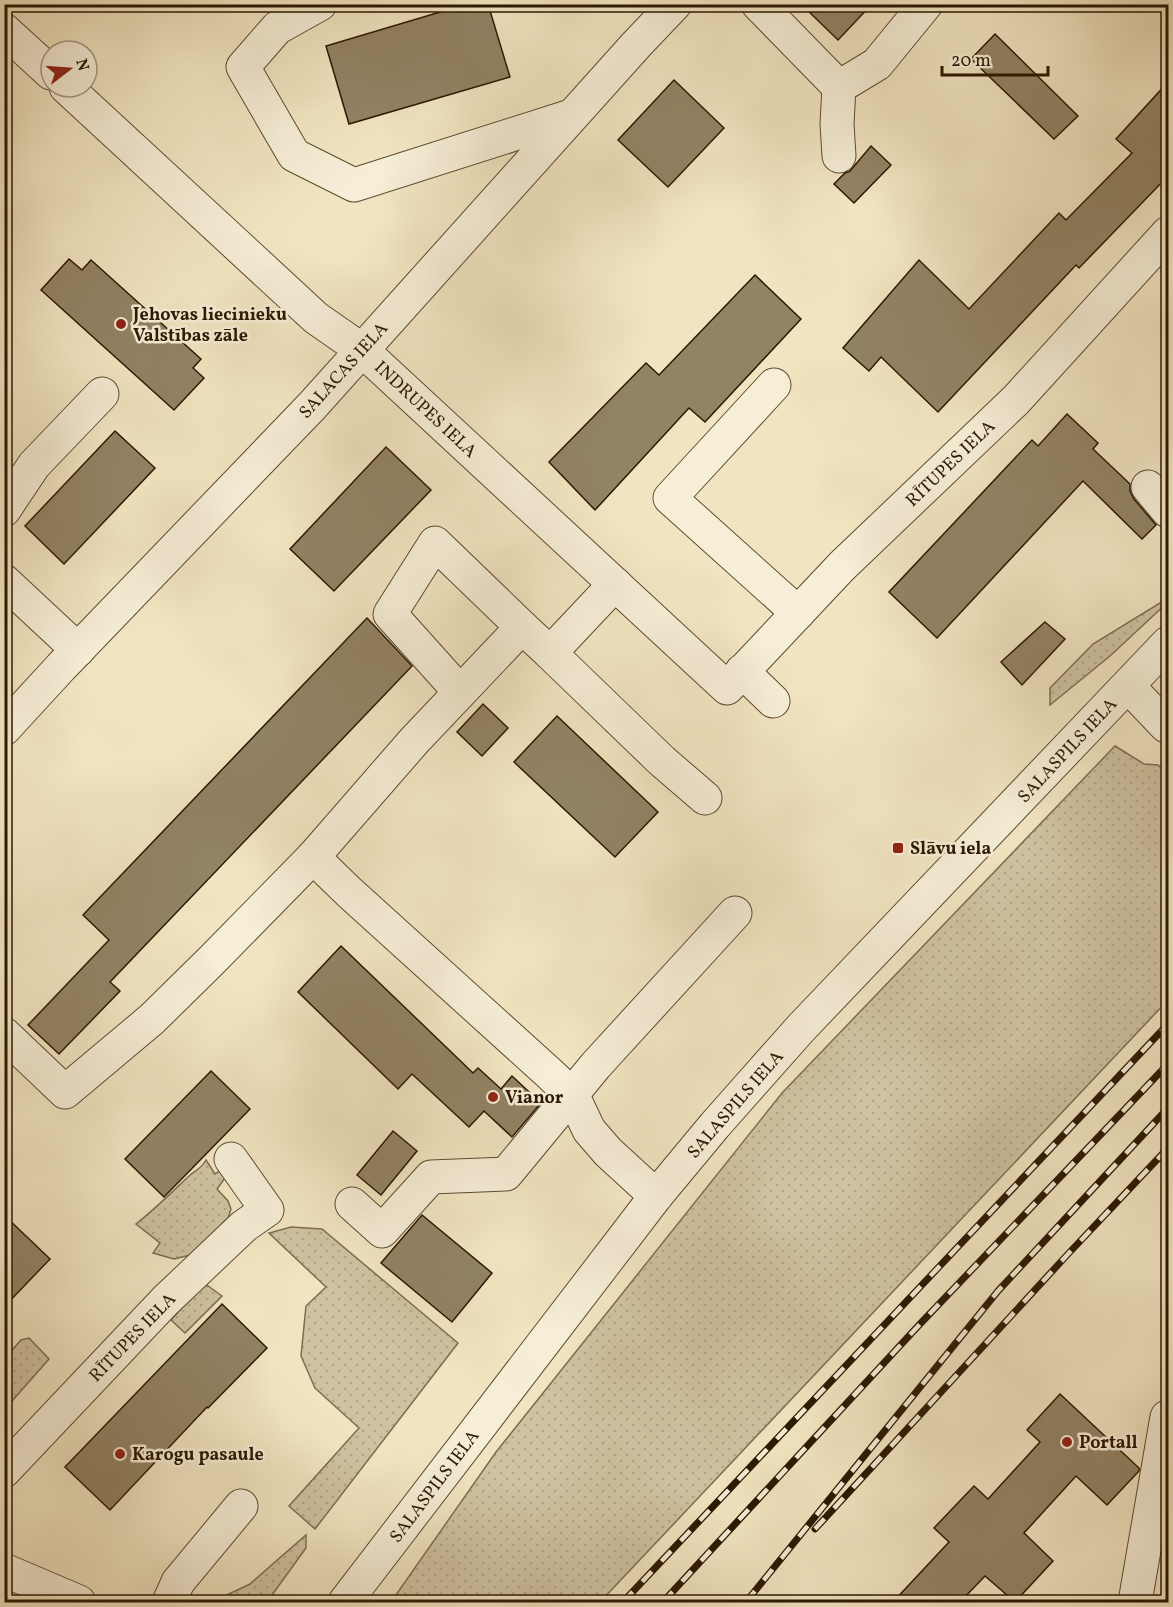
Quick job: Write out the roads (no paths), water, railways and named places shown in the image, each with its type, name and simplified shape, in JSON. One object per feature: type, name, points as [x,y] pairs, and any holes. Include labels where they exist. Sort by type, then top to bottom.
[{"type":"street","points":[[320,4],[277,28],[243,67],[294,155],[354,185],[572,116]]},
{"type":"street","name":"SALACAS IELA","points":[[4,729],[312,406],[675,4]]},
{"type":"street","points":[[758,4],[839,87],[837,124],[839,156]]},
{"type":"street","points":[[839,87],[877,64],[926,4]]},
{"type":"street","points":[[4,30],[39,62]]},
{"type":"street","name":"INDRUPES IELA","points":[[79,99],[316,318],[362,350],[615,584],[735,679],[772,700]]},
{"type":"street","name":"RĪTUPES IELA","points":[[735,679],[842,566],[1016,400],[1168,234]]},
{"type":"street","points":[[774,385],[670,498],[798,613]]},
{"type":"street","points":[[4,510],[34,465],[102,394]]},
{"type":"street","points":[[460,692],[390,614],[435,543],[698,793]]},
{"type":"street","points":[[4,581],[78,650]]},
{"type":"street","points":[[550,653],[615,584]]},
{"type":"street","points":[[4,1034],[65,1092],[152,1019],[313,857],[406,749],[522,627]]},
{"type":"street","name":"SALASPILS IELA","points":[[345,1602],[656,1196],[715,1125],[801,1028],[1168,643]]},
{"type":"street","points":[[1128,686],[1166,726]]},
{"type":"street","points":[[313,857],[573,1096],[589,1130],[656,1196]]},
{"type":"street","points":[[352,1204],[382,1231],[431,1177],[506,1174],[573,1096],[596,1065],[735,913]]},
{"type":"street","name":"RĪTUPES IELA","points":[[4,1471],[166,1300],[244,1226],[267,1210],[231,1159]]},
{"type":"street","points":[[1135,1602],[1167,1417]]},
{"type":"street","points":[[169,1602],[178,1582],[241,1506]]},
{"type":"street","points":[[4,1570],[79,1602]]},
{"type":"railway","points":[[623,1602],[1168,1024]]},
{"type":"railway","points":[[663,1602],[920,1324],[1168,1064]]},
{"type":"railway","points":[[746,1602],[998,1291],[1168,1108]]},
{"type":"railway","points":[[815,1529],[1168,1148]]},
{"type":"place","name":"Jehovas liecinieku Valstības zāle","points":[[121,324]]},
{"type":"place","name":"Slāvu iela","points":[[898,848]]},
{"type":"place","name":"Vianor","points":[[493,1097]]},
{"type":"place","name":"Portall","points":[[1067,1442]]},
{"type":"place","name":"Karogu pasaule","points":[[120,1454]]}]
